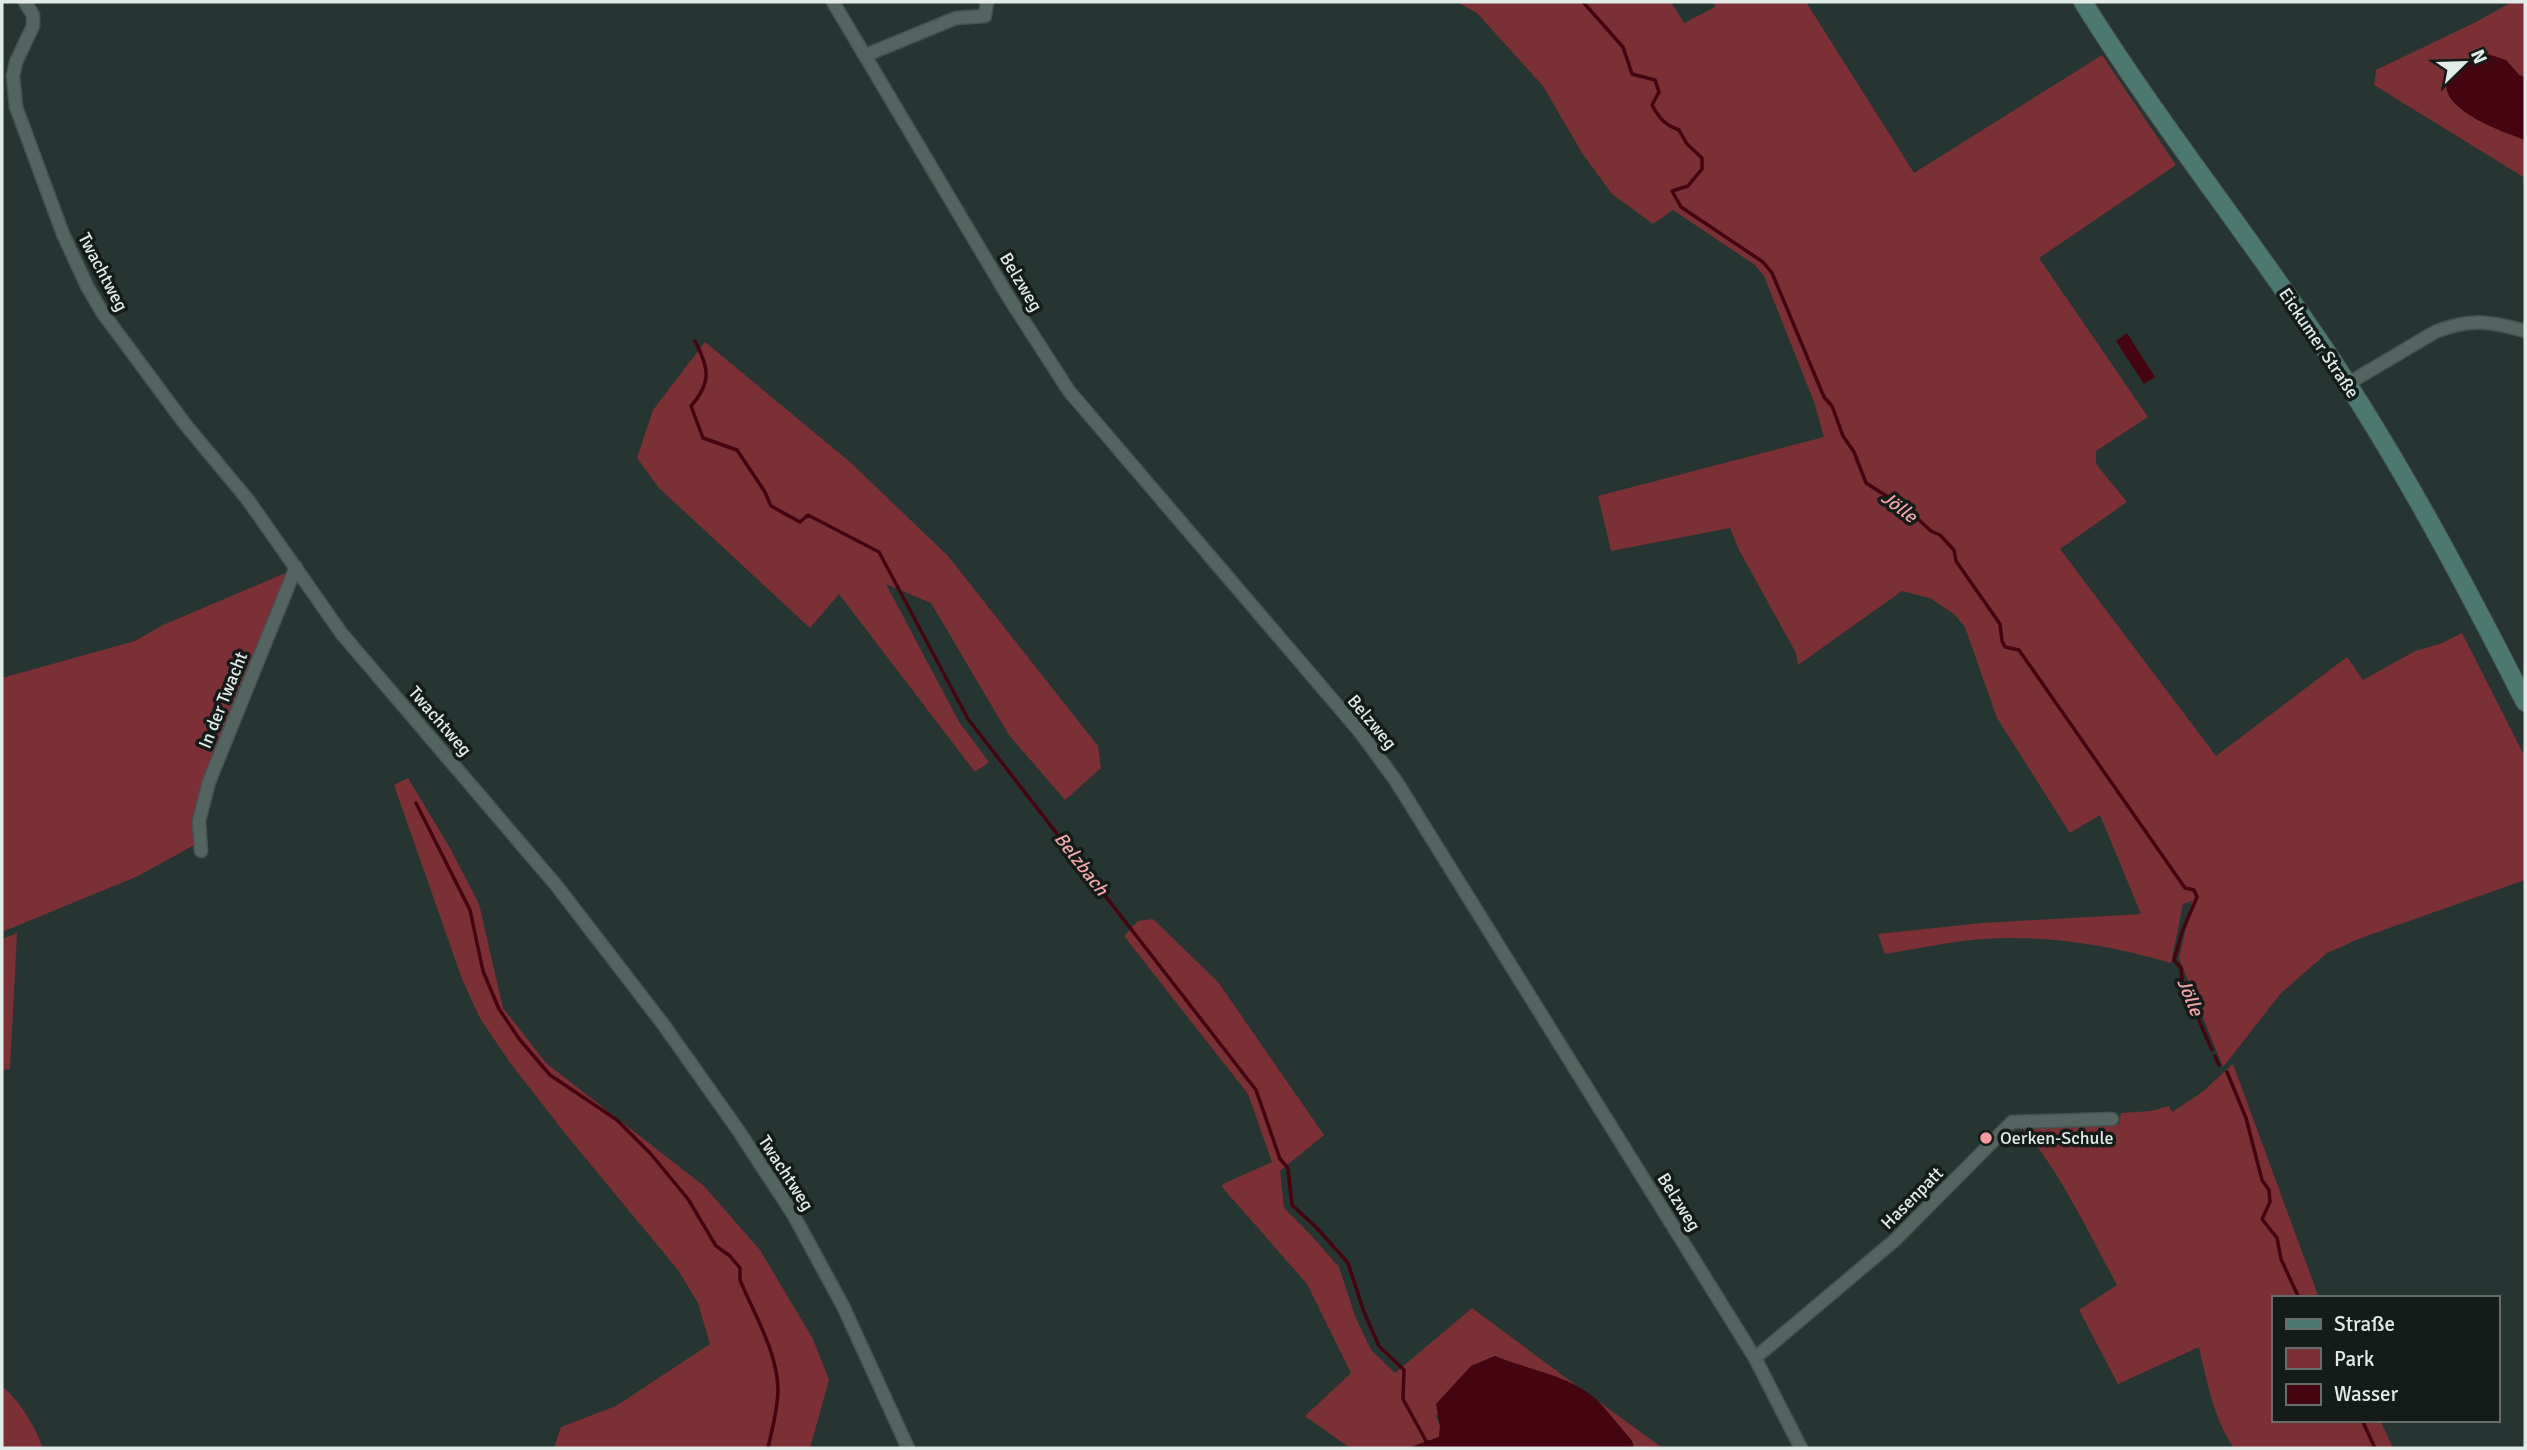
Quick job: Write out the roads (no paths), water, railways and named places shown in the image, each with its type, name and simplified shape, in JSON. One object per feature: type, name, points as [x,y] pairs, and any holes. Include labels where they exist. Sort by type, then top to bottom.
[{"type":"main road","name":"Eickumer Straße","points":[[2083,2],[2347,384],[2420,502],[2525,702]]},
{"type":"street","name":"Twachtweg","points":[[24,2],[33,15],[33,26],[16,62],[13,76],[16,107],[58,222],[102,312],[155,385],[248,500],[342,634],[556,885],[663,1024],[793,1214],[836,1294],[908,1448]]},
{"type":"street","name":"Belzweg","points":[[833,2],[1009,298],[1069,391],[1360,732],[1396,781],[1755,1358],[1801,1448]]},
{"type":"street","points":[[866,55],[956,18],[985,16],[987,2]]},
{"type":"street","points":[[2347,384],[2446,328],[2475,321],[2490,321],[2525,331]]},
{"type":"street","name":"In der Twacht","points":[[201,851],[199,821],[209,782],[296,567]]},
{"type":"street","name":"Hasenpatt","points":[[1755,1358],[1895,1240],[2012,1122],[2112,1119]]},
{"type":"water","points":[[2485,53],[2506,60],[2519,75],[2525,77],[2525,140],[2468,114],[2455,104],[2448,93],[2447,81],[2456,68]]},
{"type":"water","points":[[2127,333],[2155,377],[2144,384],[2116,341]]},
{"type":"water","points":[[1495,1356],[1561,1379],[1585,1391],[1610,1414],[1632,1441],[1634,1448],[1408,1448],[1439,1437],[1436,1404],[1471,1366]]},
{"type":"waterway","name":"Jölle","points":[[1583,2],[1623,47],[1632,74],[1655,80],[1659,92],[1652,105],[1655,110],[1666,123],[1679,130],[1687,144],[1702,158],[1702,169],[1688,186],[1672,191],[1681,207],[1763,262],[1772,273],[1824,397],[1832,406],[1866,483],[1907,509],[1931,531],[1940,535],[1954,550],[1956,561],[2000,624],[2005,647],[2019,650],[2185,888],[2194,890],[2197,897],[2174,960],[2181,968],[2182,981],[2212,1050]]},
{"type":"waterway","name":"Belzbach","points":[[695,341],[706,375],[702,390],[691,406],[703,438],[737,450],[765,492],[771,506],[800,522],[808,515],[879,552],[968,719],[1256,1090],[1280,1159],[1288,1168],[1292,1205],[1348,1263],[1364,1312],[1379,1346],[1404,1370],[1403,1399],[1426,1441],[1437,1448]]},
{"type":"waterway","points":[[416,803],[470,910],[483,971],[499,1009],[520,1040],[550,1075],[617,1120],[650,1153],[688,1199],[716,1246],[740,1268],[740,1280],[764,1333],[777,1375],[777,1404],[768,1448]]},
{"type":"waterway","name":"Jölle","points":[[2215,1056],[2219,1065]]},
{"type":"waterway","name":"Jölle","points":[[2227,1072],[2246,1118],[2262,1180],[2269,1190],[2270,1202],[2262,1219],[2277,1238],[2281,1259],[2298,1296]]},
{"type":"waterway","name":"Jölle","points":[[2363,1422],[2375,1448]]},
{"type":"place","name":"Oerken-Schule","points":[[1986,1138]]}]
